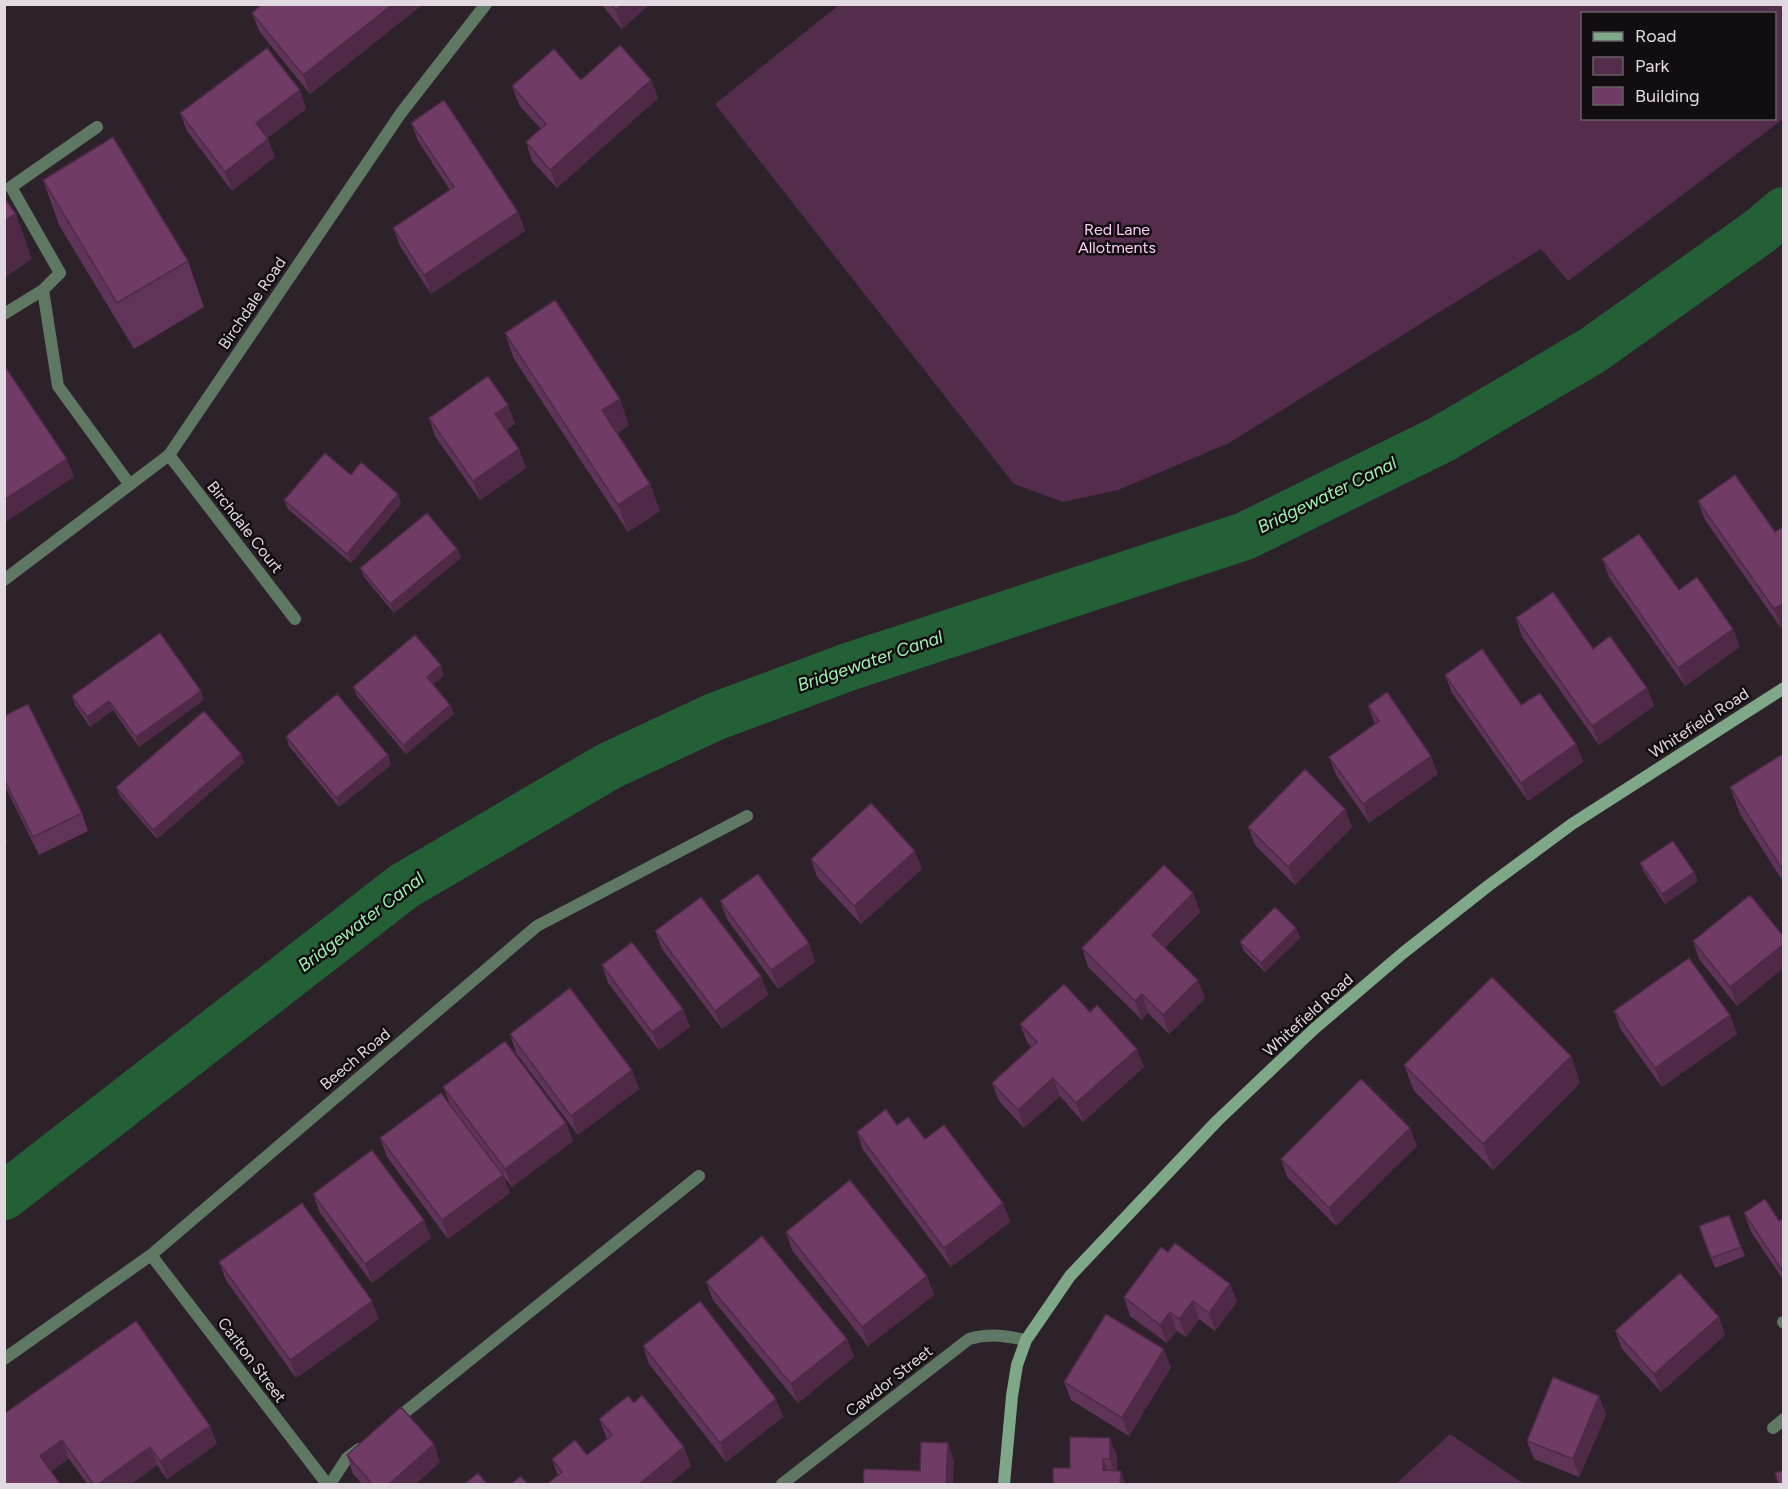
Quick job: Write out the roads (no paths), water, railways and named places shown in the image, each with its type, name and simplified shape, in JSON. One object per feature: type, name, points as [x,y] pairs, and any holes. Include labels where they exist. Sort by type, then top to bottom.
[{"type":"street","name":"Birchdale Road","points":[[4,580],[169,455],[400,113],[486,4]]},
{"type":"street","points":[[4,314],[43,290],[60,273],[11,188],[97,127]]},
{"type":"street","points":[[43,290],[58,386],[130,485]]},
{"type":"street","name":"Birchdale Court","points":[[169,455],[295,619]]},
{"type":"street","name":"Whitefield Road","points":[[1004,1485],[1012,1396],[1017,1365],[1026,1340],[1071,1276],[1217,1121],[1314,1029],[1488,886],[1563,831],[1784,688]]},
{"type":"street","name":"Beech Road","points":[[4,1359],[151,1255],[537,926],[747,816]]},
{"type":"street","points":[[384,1429],[699,1176]]},
{"type":"street","name":"Carlton Street","points":[[151,1255],[328,1485]]},
{"type":"street","name":"Cawdor Street","points":[[782,1485],[969,1339],[999,1334],[1026,1340]]},
{"type":"street","points":[[1773,1428],[1784,1419]]},
{"type":"street","points":[[328,1485],[347,1458],[365,1444]]},
{"type":"waterway","name":"Bridgewater Canal","points":[[4,1196],[404,886],[609,766],[714,717],[848,667],[1245,536],[1442,439],[1593,350],[1760,231],[1784,211]]},
{"type":"park label","name":"Red Lane Allotments","points":[[1117,238]]}]
